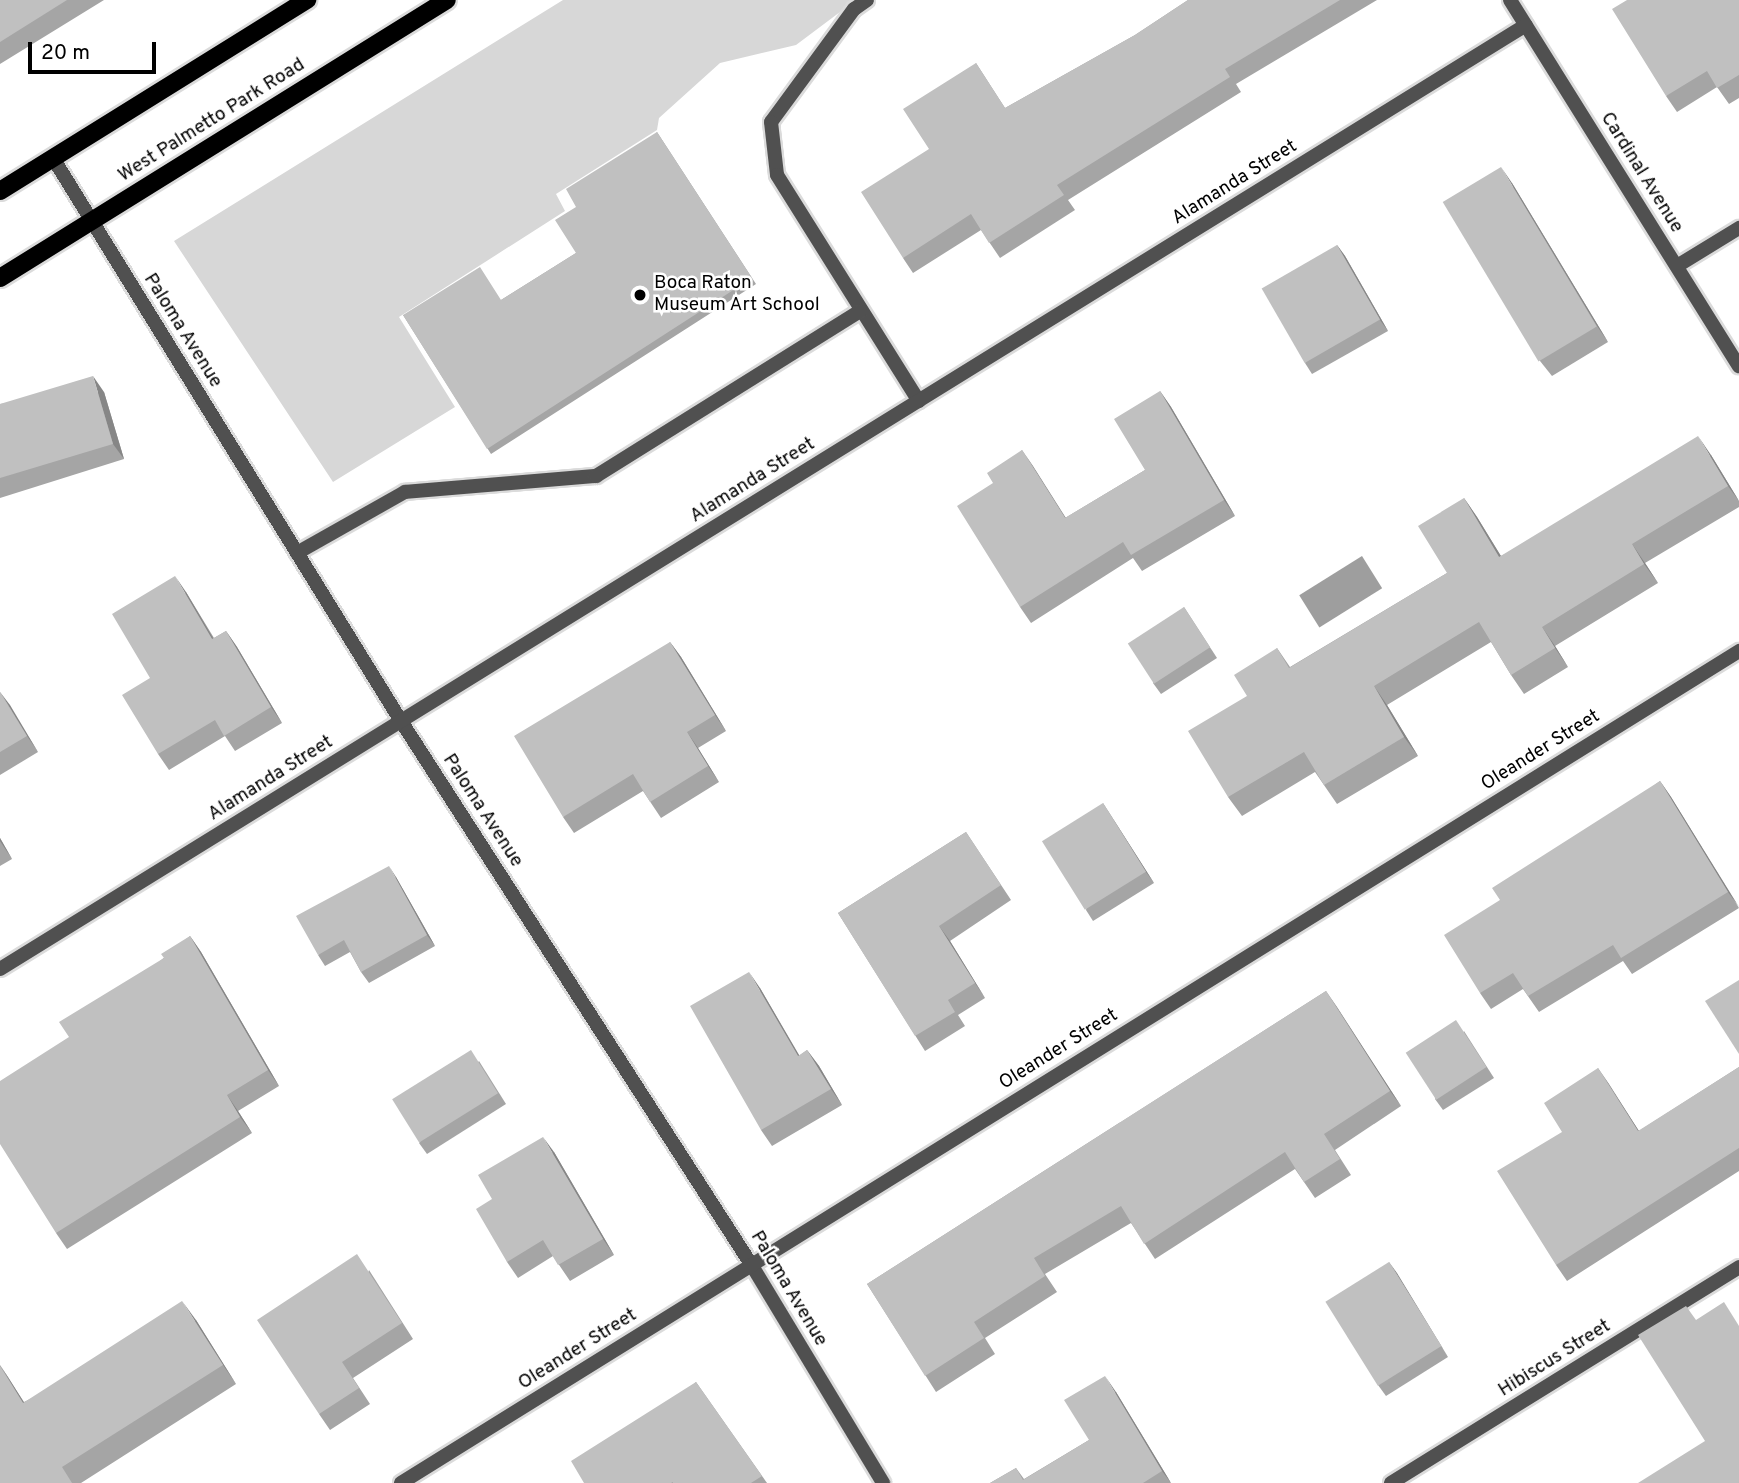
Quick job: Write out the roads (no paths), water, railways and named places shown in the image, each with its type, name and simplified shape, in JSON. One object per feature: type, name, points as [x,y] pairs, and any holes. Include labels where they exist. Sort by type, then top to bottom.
[{"type":"main road","points":[[0,191],[307,0]]},
{"type":"main road","name":"West Palmetto Park Road","points":[[0,278],[447,0]]},
{"type":"street","points":[[867,0],[854,9],[771,122],[776,175],[919,401]]},
{"type":"street","name":"Cardinal Avenue","points":[[1510,0],[1739,366]]},
{"type":"street","name":"Alamanda Street","points":[[0,969],[1527,25]]},
{"type":"street","name":"Paloma Avenue","points":[[53,158],[401,721],[751,1264],[883,1483]]},
{"type":"street","points":[[1677,267],[1739,228]]},
{"type":"street","points":[[297,554],[405,492],[596,476],[860,311]]},
{"type":"street","name":"Oleander Street","points":[[401,1483],[1739,651]]},
{"type":"street","name":"Hibiscus Street","points":[[1391,1483],[1739,1267]]},
{"type":"place","name":"Boca Raton Museum Art School","points":[[640,295]]}]
